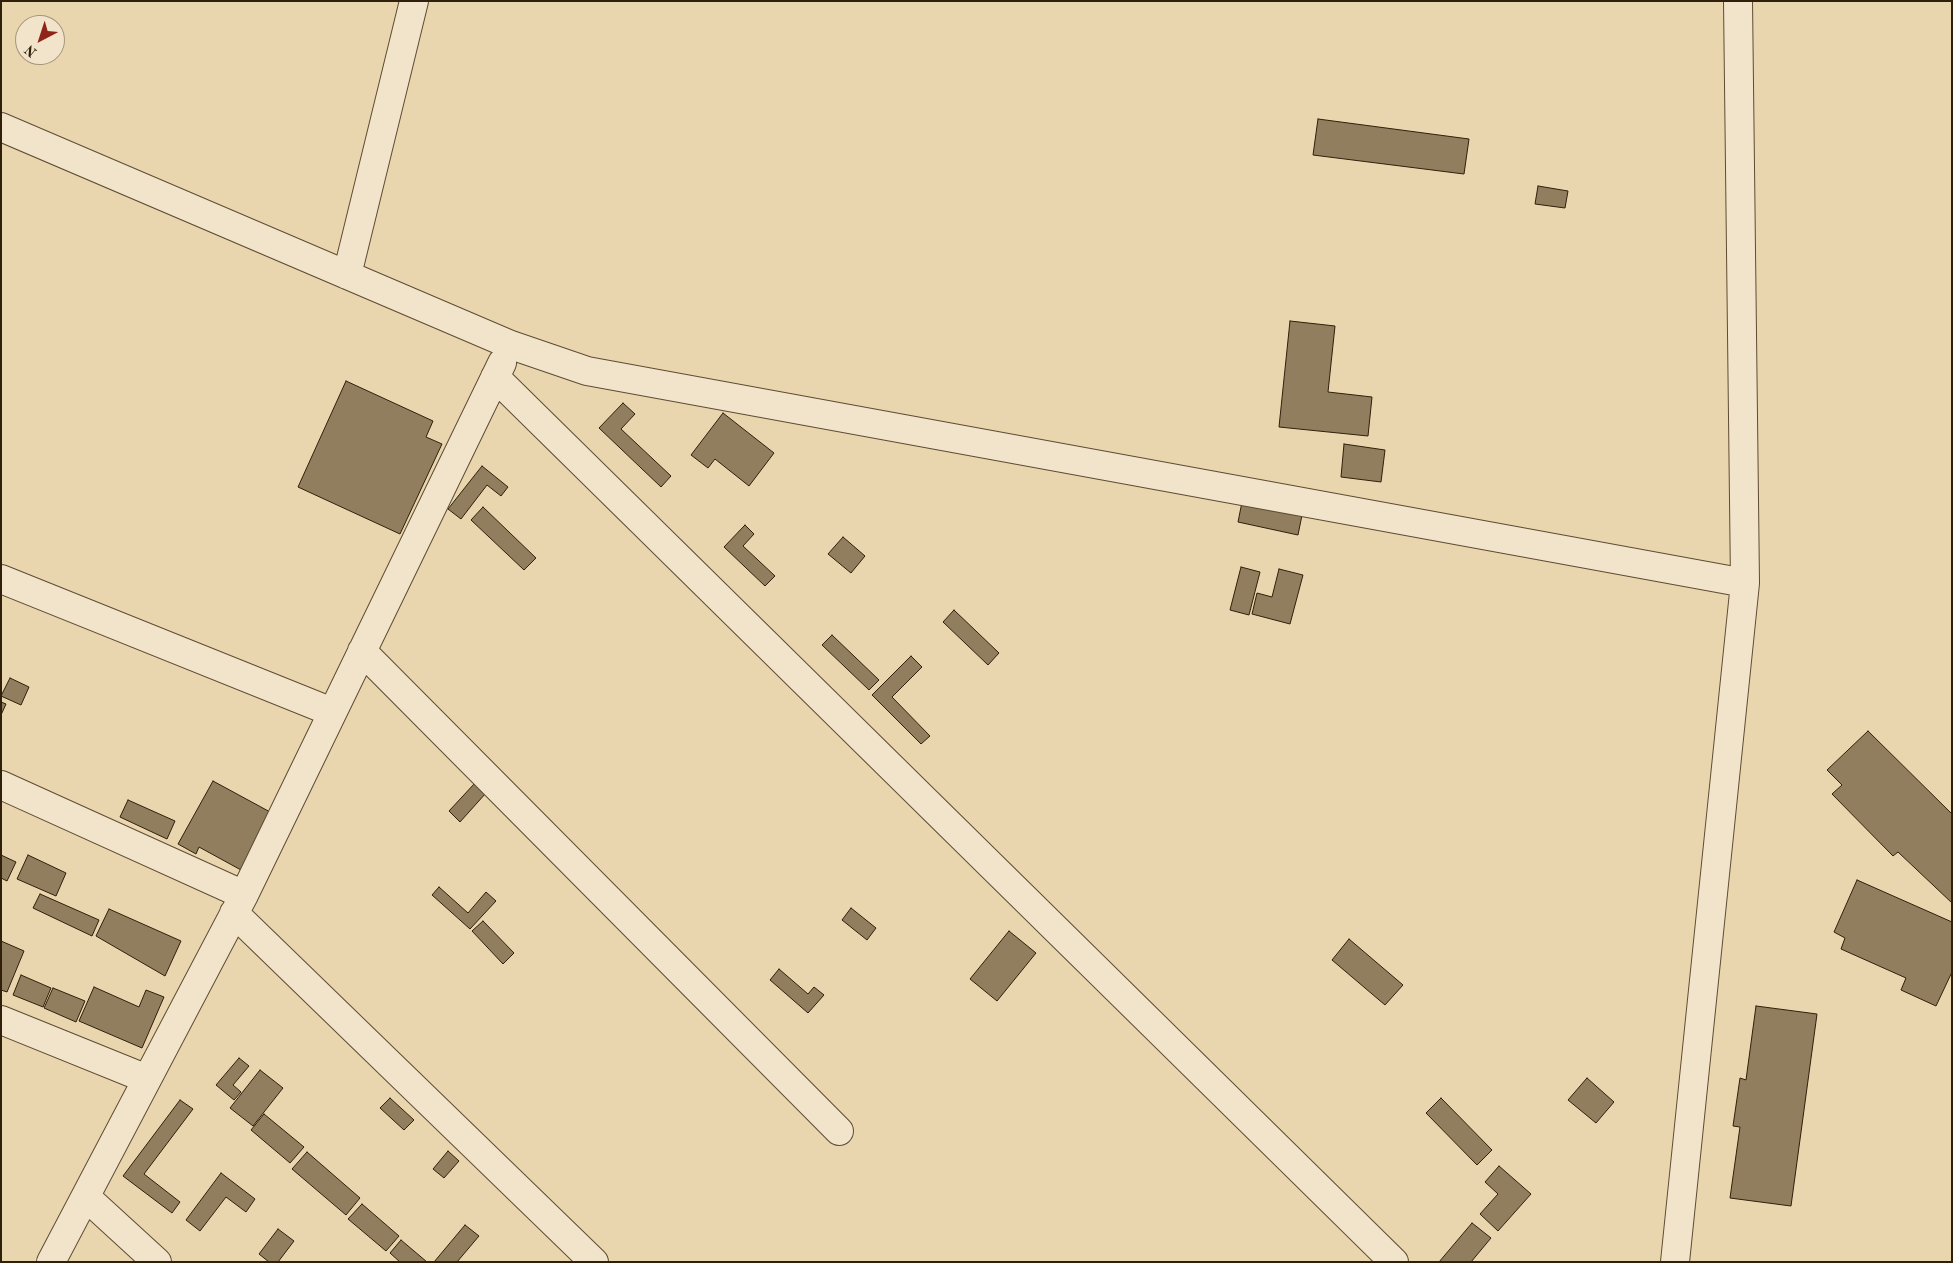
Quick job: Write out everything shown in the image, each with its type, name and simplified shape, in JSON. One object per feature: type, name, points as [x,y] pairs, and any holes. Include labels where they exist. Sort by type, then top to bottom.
[{"type":"street","points":[[346,275],[414,1]]},
{"type":"street","points":[[1675,1262],[1745,583],[1738,1]]},
{"type":"street","points":[[1,128],[511,345],[587,371],[1745,583]]},
{"type":"street","points":[[51,1262],[239,904],[511,345]]},
{"type":"street","points":[[495,377],[1394,1262]]},
{"type":"street","points":[[1,579],[332,712]]},
{"type":"street","points":[[362,651],[839,1131]]},
{"type":"street","points":[[1,785],[239,904],[594,1262]]},
{"type":"street","points":[[1,1020],[147,1079]]},
{"type":"street","points":[[86,1197],[157,1262]]},
{"type":"building","points":[[1318,119],[1469,139],[1464,174],[1313,155]]},
{"type":"building","points":[[1538,186],[1568,191],[1565,208],[1535,204]]},
{"type":"building","points":[[1290,321],[1335,326],[1328,392],[1372,397],[1368,436],[1279,427]]},
{"type":"building","points":[[346,381],[433,421],[426,437],[442,444],[400,534],[298,487]]},
{"type":"building","points":[[623,403],[635,414],[621,429],[671,476],[661,487],[599,428]]},
{"type":"building","points":[[723,413],[774,453],[749,486],[715,459],[708,468],[691,455]]},
{"type":"building","points":[[1344,444],[1385,450],[1381,482],[1341,477]]},
{"type":"building","points":[[482,466],[508,487],[501,496],[487,485],[461,519],[448,509]]},
{"type":"building","points":[[1242,502],[1302,515],[1298,535],[1238,522]]},
{"type":"building","points":[[483,507],[536,558],[524,570],[471,520]]},
{"type":"building","points":[[745,525],[754,534],[743,546],[775,576],[765,586],[724,547]]},
{"type":"building","points":[[843,537],[865,556],[851,573],[828,554]]},
{"type":"building","points":[[1241,567],[1260,572],[1249,615],[1230,610]]},
{"type":"building","points":[[1279,569],[1303,575],[1290,624],[1252,614],[1257,593],[1272,597]]},
{"type":"building","points":[[954,610],[999,653],[988,665],[943,622]]},
{"type":"building","points":[[832,635],[879,680],[869,690],[822,645]]},
{"type":"building","points":[[911,656],[922,667],[892,697],[930,736],[921,744],[872,695]]},
{"type":"building","points":[[10,678],[29,687],[21,705],[1,696]]},
{"type":"building","points":[[1,702],[6,704],[1,715]]},
{"type":"building","points":[[1868,731],[1952,814],[1952,903],[1898,852],[1893,856],[1832,794],[1842,785],[1827,770]]},
{"type":"building","points":[[213,781],[272,813],[241,870],[199,847],[196,854],[178,844]]},
{"type":"building","points":[[475,783],[486,793],[460,822],[449,811]]},
{"type":"building","points":[[128,800],[175,821],[167,839],[120,817]]},
{"type":"building","points":[[1,855],[16,862],[7,881],[1,878]]},
{"type":"building","points":[[28,855],[66,873],[56,896],[17,879]]},
{"type":"building","points":[[1857,880],[1952,922],[1952,972],[1936,1006],[1901,990],[1906,978],[1841,949],[1845,938],[1834,932]]},
{"type":"building","points":[[439,887],[468,913],[486,892],[496,901],[470,929],[432,895]]},
{"type":"building","points":[[40,894],[99,920],[92,936],[33,908]]},
{"type":"building","points":[[851,908],[876,928],[867,940],[842,920]]},
{"type":"building","points":[[109,909],[181,941],[165,976],[96,936]]},
{"type":"building","points":[[483,921],[514,953],[503,964],[472,931]]},
{"type":"building","points":[[1009,931],[1036,953],[997,1001],[970,979]]},
{"type":"building","points":[[1349,939],[1403,985],[1385,1005],[1332,960]]},
{"type":"building","points":[[1,941],[24,951],[7,992],[1,990]]},
{"type":"building","points":[[779,969],[808,994],[814,987],[824,995],[808,1013],[770,980]]},
{"type":"building","points":[[21,975],[51,988],[43,1007],[13,995]]},
{"type":"building","points":[[94,987],[139,1007],[146,990],[164,997],[142,1048],[79,1021]]},
{"type":"building","points":[[53,988],[85,1001],[76,1022],[44,1008]]},
{"type":"building","points":[[1756,1006],[1817,1014],[1791,1206],[1730,1198],[1740,1127],[1733,1126],[1740,1078],[1746,1080]]},
{"type":"building","points":[[239,1058],[249,1066],[233,1085],[241,1092],[234,1100],[216,1085]]},
{"type":"building","points":[[260,1070],[283,1088],[253,1126],[230,1108]]},
{"type":"building","points":[[1587,1078],[1614,1102],[1596,1123],[1568,1100]]},
{"type":"building","points":[[390,1098],[414,1120],[404,1130],[380,1108]]},
{"type":"building","points":[[1441,1098],[1492,1150],[1477,1165],[1426,1113]]},
{"type":"building","points":[[180,1100],[193,1109],[144,1174],[180,1202],[172,1213],[123,1176]]},
{"type":"building","points":[[264,1114],[304,1147],[290,1163],[251,1130]]},
{"type":"building","points":[[448,1151],[459,1161],[444,1178],[433,1169]]},
{"type":"building","points":[[307,1152],[360,1198],[346,1215],[292,1169]]},
{"type":"building","points":[[1499,1166],[1531,1194],[1498,1231],[1480,1214],[1498,1194],[1485,1182]]},
{"type":"building","points":[[221,1173],[255,1199],[246,1212],[226,1197],[200,1231],[186,1220]]},
{"type":"building","points":[[362,1204],[399,1236],[386,1251],[348,1219]]},
{"type":"building","points":[[1472,1223],[1491,1238],[1471,1262],[1439,1262]]},
{"type":"building","points":[[465,1225],[479,1236],[457,1262],[434,1262]]},
{"type":"building","points":[[278,1229],[294,1241],[278,1262],[269,1262],[259,1254]]},
{"type":"building","points":[[401,1240],[427,1262],[400,1262],[390,1253]]}]
